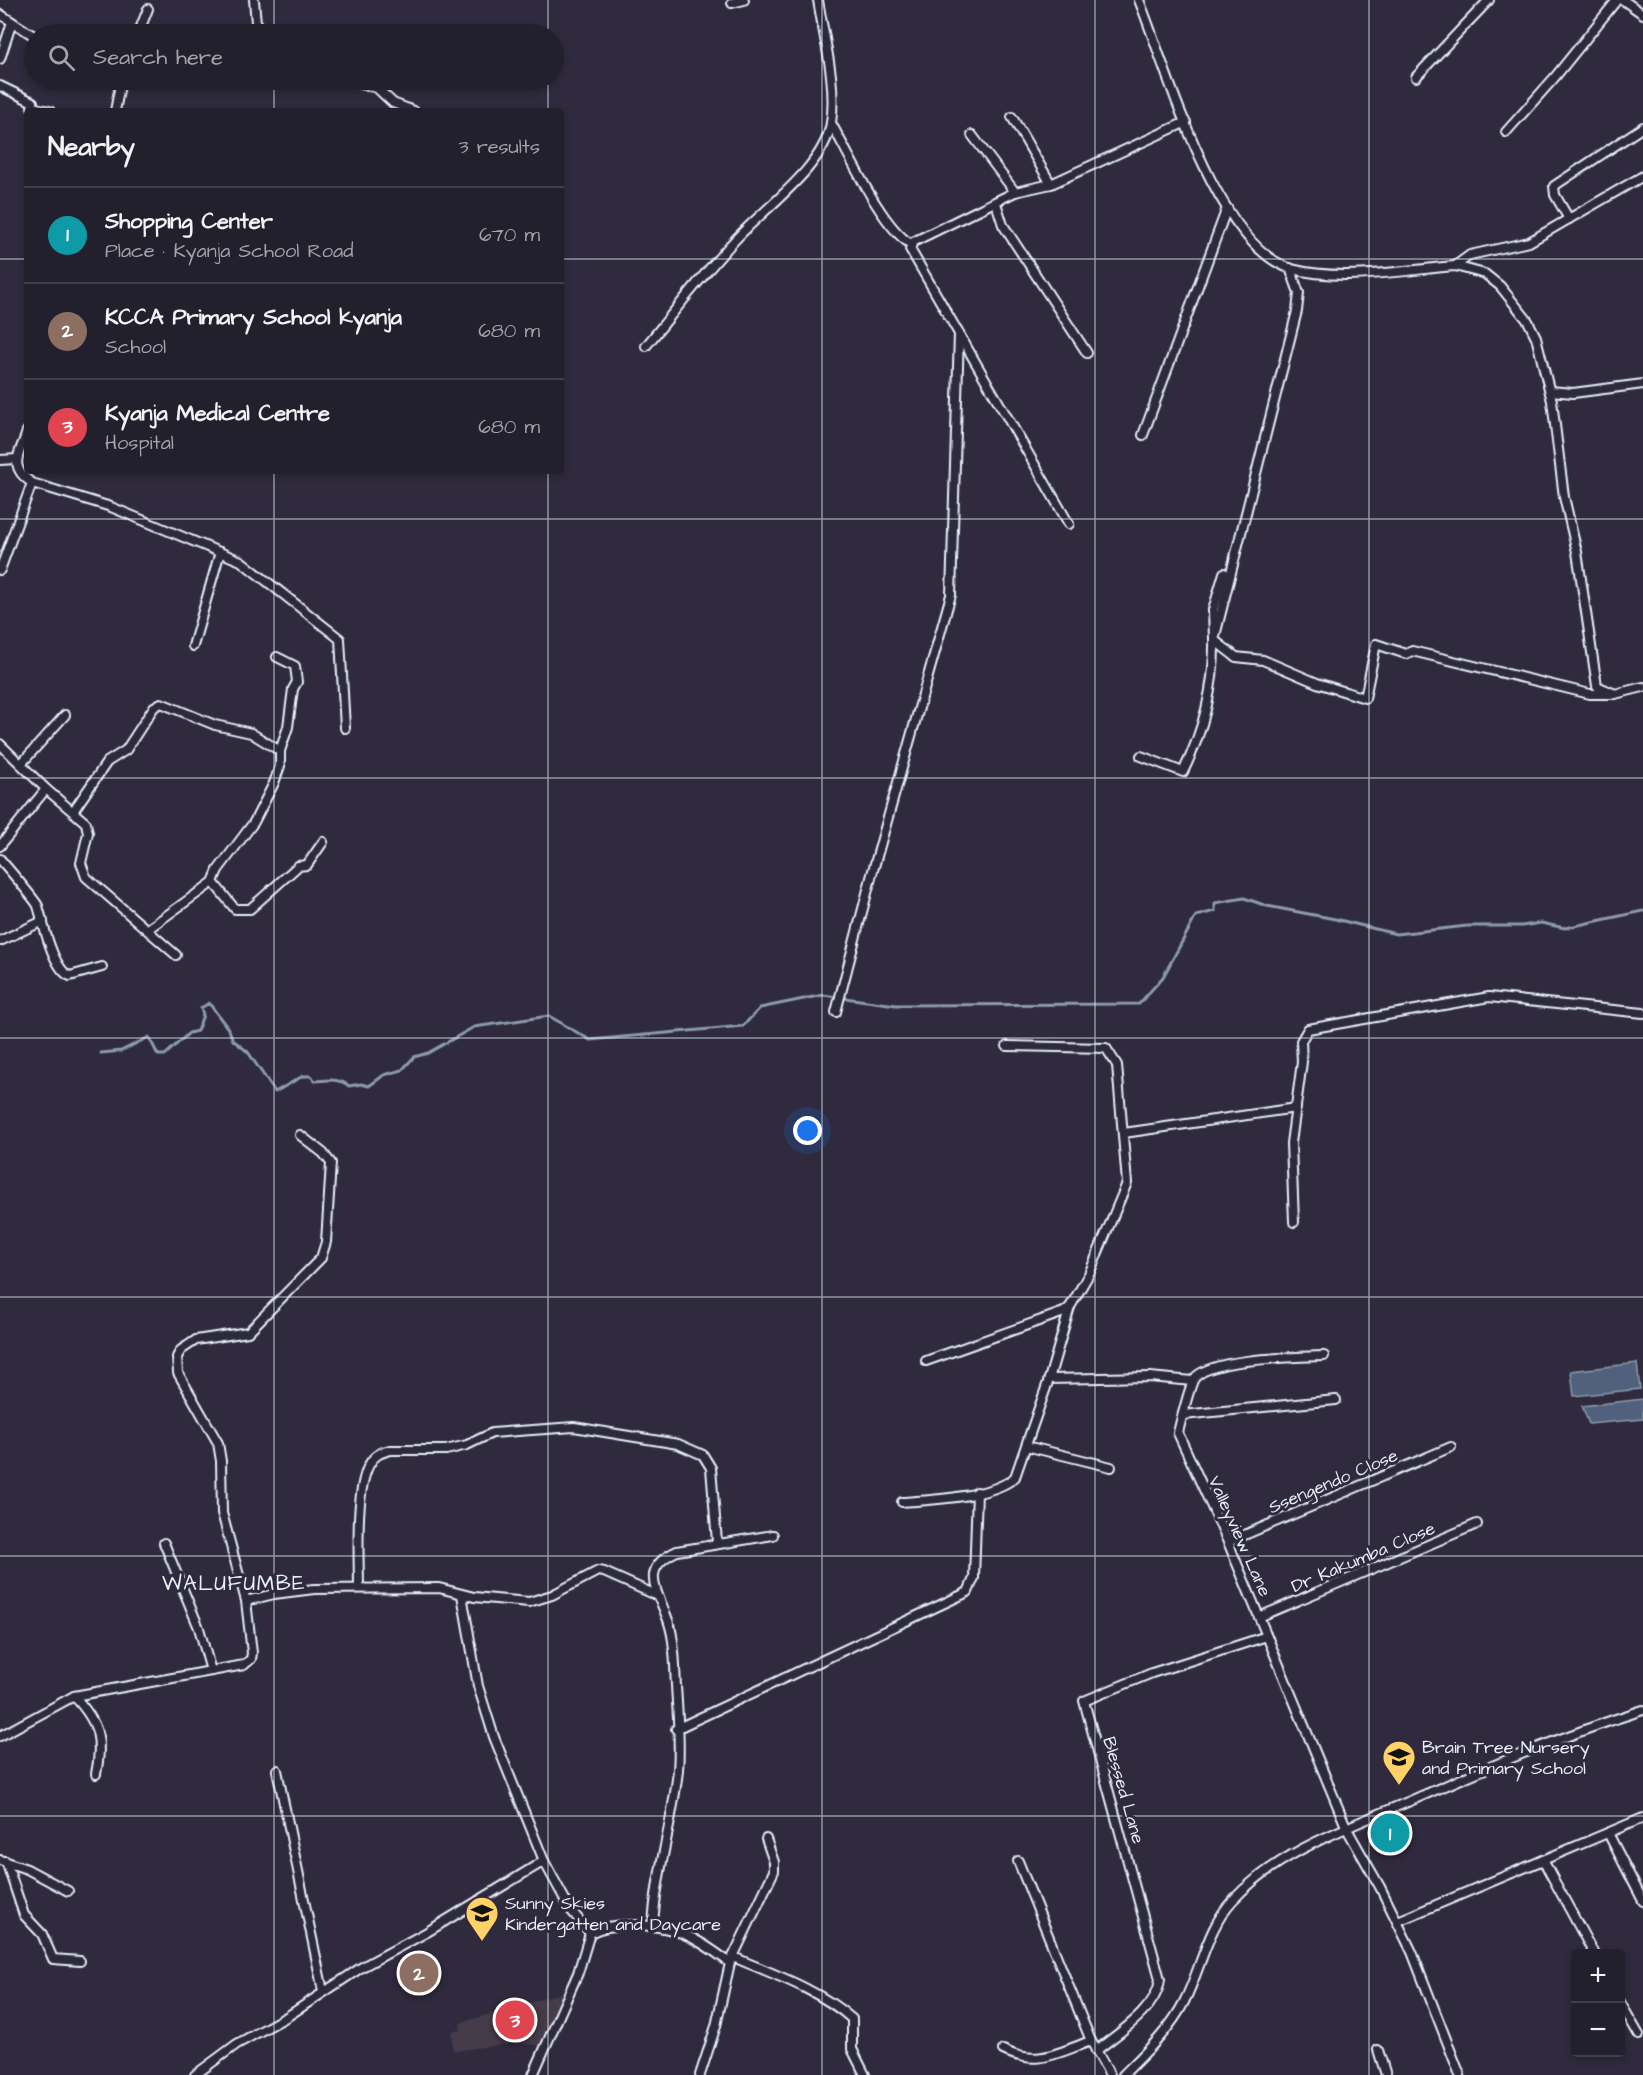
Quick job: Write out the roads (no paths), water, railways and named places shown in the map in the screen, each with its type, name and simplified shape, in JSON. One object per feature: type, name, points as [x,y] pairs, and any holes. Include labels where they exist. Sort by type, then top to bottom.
[{"type":"street","points":[[254,0],[256,24]]},
{"type":"street","points":[[732,3],[744,0]]},
{"type":"street","points":[[646,346],[733,242],[814,161],[827,137],[831,123],[831,83],[818,0]]},
{"type":"street","points":[[1139,0],[1198,153],[1227,208],[1254,246],[1273,261],[1290,268],[1323,274],[1455,266],[1471,268],[1485,274],[1500,286],[1528,321],[1544,362],[1550,391],[1564,497],[1577,552],[1597,686]]},
{"type":"street","points":[[1416,77],[1489,0]]},
{"type":"street","points":[[1506,132],[1555,77],[1617,0]]},
{"type":"street","points":[[1623,0],[1643,14]]},
{"type":"street","points":[[142,24],[148,9]]},
{"type":"street","points":[[0,15],[24,30]]},
{"type":"street","points":[[0,59],[12,22]]},
{"type":"street","points":[[0,87],[42,108]]},
{"type":"street","points":[[116,108],[119,90]]},
{"type":"street","points":[[379,90],[393,104],[401,108]]},
{"type":"street","points":[[1012,117],[1051,184]]},
{"type":"street","points":[[911,244],[1015,192],[1051,184],[1186,122]]},
{"type":"street","points":[[831,123],[879,207],[900,238],[911,244]]},
{"type":"street","points":[[1569,219],[1555,195],[1554,186],[1643,127]]},
{"type":"street","points":[[972,135],[1015,192]]},
{"type":"street","points":[[1455,266],[1470,255],[1528,242],[1643,176]]},
{"type":"street","points":[[996,203],[1003,225],[1087,353]]},
{"type":"street","points":[[1143,435],[1227,208]]},
{"type":"street","points":[[911,244],[911,253],[1069,524]]},
{"type":"street","points":[[1214,640],[1297,311],[1299,293],[1290,268]]},
{"type":"street","points":[[836,1012],[872,873],[951,595],[959,334]]},
{"type":"street","points":[[1550,391],[1572,393],[1643,384]]},
{"type":"street","points":[[23,448],[17,459],[23,477],[32,483],[111,507],[245,563],[308,616],[340,639],[345,728]]},
{"type":"street","points":[[0,460],[17,459]]},
{"type":"street","points":[[0,570],[32,483]]},
{"type":"street","points":[[194,646],[220,552]]},
{"type":"street","points":[[1141,756],[1183,772],[1200,730],[1208,699],[1215,663],[1213,610],[1224,573]]},
{"type":"street","points":[[1214,640],[1236,657],[1263,660],[1317,683],[1365,698],[1376,644],[1406,654],[1412,651],[1590,693],[1615,694],[1643,687]]},
{"type":"street","points":[[148,929],[169,912],[191,901],[213,882],[218,870],[254,822],[274,783],[280,766],[280,751],[288,727],[293,689],[298,679],[295,666],[277,657]]},
{"type":"street","points":[[1590,693],[1597,686]]},
{"type":"street","points":[[1597,686],[1615,694]]},
{"type":"street","points":[[74,810],[107,762],[123,753],[154,707],[160,703],[215,725],[250,733],[280,751]]},
{"type":"street","points":[[21,764],[65,715]]},
{"type":"street","points":[[0,744],[46,789],[74,810],[88,826],[81,863],[83,873],[100,891],[148,929],[176,955]]},
{"type":"street","points":[[0,846],[46,789]]},
{"type":"street","points":[[213,882],[234,909],[250,909],[298,866],[307,865],[323,842]]},
{"type":"street","points":[[0,859],[36,900],[56,960],[66,974],[75,975],[102,967]]},
{"type":"street","points":[[0,941],[43,921]]},
{"type":"street","points":[[1294,1222],[1291,1143],[1302,1062],[1301,1041],[1308,1029],[1489,997],[1643,1013]]},
{"type":"street","points":[[902,1502],[977,1492],[1011,1482],[1016,1477],[1070,1308],[1089,1274],[1127,1183],[1117,1065],[1106,1048],[1007,1046]]},
{"type":"street","points":[[1124,1133],[1296,1108]]},
{"type":"street","points":[[0,1736],[74,1696],[244,1665],[251,1659],[246,1601],[222,1513],[221,1461],[218,1443],[178,1373],[177,1357],[181,1350],[196,1340],[248,1332],[321,1258],[326,1242],[331,1163],[323,1153],[300,1135]]},
{"type":"street","points":[[926,1360],[1070,1308]]},
{"type":"street","points":[[1049,1379],[1150,1377],[1192,1381],[1206,1370],[1254,1359],[1324,1356]]},
{"type":"street","name":"Valleyview Lane","points":[[1192,1381],[1178,1433],[1228,1542],[1347,1828],[1398,1921],[1460,2075]]},
{"type":"street","points":[[1183,1415],[1336,1400]]},
{"type":"street","points":[[359,1588],[362,1498],[366,1471],[373,1459],[382,1452],[391,1450],[456,1448],[492,1433],[554,1427],[586,1428],[629,1438],[670,1442],[699,1452],[707,1458],[711,1468],[717,1542]]},
{"type":"street","points":[[1026,1446],[1111,1467]]},
{"type":"street","name":"Ssengendo Close","points":[[1228,1542],[1451,1447]]},
{"type":"street","points":[[676,1729],[968,1592],[974,1578],[977,1492]]},
{"type":"street","name":"Dr Kakumba Close","points":[[1259,1617],[1477,1524]]},
{"type":"street","points":[[653,1925],[658,1874],[678,1772],[673,1639],[666,1615],[656,1595],[655,1571],[667,1556],[717,1542],[773,1535]]},
{"type":"street","points":[[164,1543],[199,1628],[211,1671]]},
{"type":"street","points":[[246,1601],[299,1590],[439,1588],[462,1595],[529,1602],[545,1598],[598,1571],[656,1595]]},
{"type":"street","points":[[462,1595],[476,1678],[483,1704],[544,1861],[570,1909],[590,1933]]},
{"type":"street","name":"Blessed Lane","points":[[1096,2051],[1145,2009],[1158,1991],[1160,1979],[1084,1701],[1152,1673],[1267,1636]]},
{"type":"street","points":[[74,1696],[93,1719],[98,1731],[100,1748],[96,1774]]},
{"type":"street","points":[[1123,2075],[1157,2041],[1184,2002],[1214,1930],[1233,1900],[1263,1873],[1286,1858],[1347,1828],[1470,1775],[1643,1710]]},
{"type":"street","points":[[277,1770],[322,1991]]},
{"type":"street","points":[[1398,1921],[1643,1818]]},
{"type":"street","points":[[1608,1833],[1643,1901]]},
{"type":"street","points":[[700,2075],[716,2026],[732,1960],[774,1870],[774,1862],[766,1839]]},
{"type":"street","points":[[1543,1860],[1592,1949]]},
{"type":"street","points":[[3,1861],[27,1869],[68,1891]]},
{"type":"street","points":[[3,1861],[24,1915],[42,1934],[53,1959],[80,1961]]},
{"type":"street","points":[[195,2075],[237,2044],[288,2016],[322,1991],[544,1861]]},
{"type":"street","points":[[1018,1861],[1091,2042],[1110,2075]]},
{"type":"street","points":[[590,1933],[604,1927],[653,1925],[680,1932],[732,1960],[771,1972],[846,2014],[854,2025],[852,2049],[865,2075]]},
{"type":"street","points":[[533,2075],[578,1973],[590,1933]]},
{"type":"street","points":[[1621,2003],[1638,2035]]},
{"type":"street","points":[[1003,2050],[1019,2057],[1037,2059],[1091,2042]]},
{"type":"street","points":[[1378,2050],[1386,2075]]},
{"type":"water","points":[[1637,1363],[1640,1389],[1574,1396],[1571,1371]]},
{"type":"water","points":[[1643,1399],[1643,1419],[1589,1424],[1582,1406]]},
{"type":"waterway","points":[[101,1053],[121,1051],[149,1037],[158,1055],[165,1055],[189,1033],[197,1031],[203,1015],[201,1008],[209,1003],[229,1030],[233,1040],[248,1052],[275,1092],[303,1076],[311,1076],[315,1081],[333,1080],[349,1086],[361,1084],[369,1086],[384,1075],[402,1070],[414,1057],[428,1053],[474,1027],[549,1016],[590,1040],[743,1026],[760,1008],[823,995],[896,1005],[1139,1004],[1163,977],[1196,916],[1215,911],[1215,903],[1244,898],[1267,906],[1396,934],[1467,926],[1522,926],[1541,923],[1565,928],[1643,911]]},
{"type":"place","name":"Brain Tree Nursery and Primary School","points":[[1399,1786]]},
{"type":"place","name":"Shopping Center","points":[[1390,1833]]},
{"type":"place","name":"Sunny Skies Kindergatten and Daycare","points":[[482,1942]]},
{"type":"place","name":"KCCA Primary School kyanja","points":[[419,1973]]},
{"type":"place","name":"Kyanja Medical Centre","points":[[515,2020]]},
{"type":"district","name":"WALUFUMBE","points":[[234,1583]]}]
